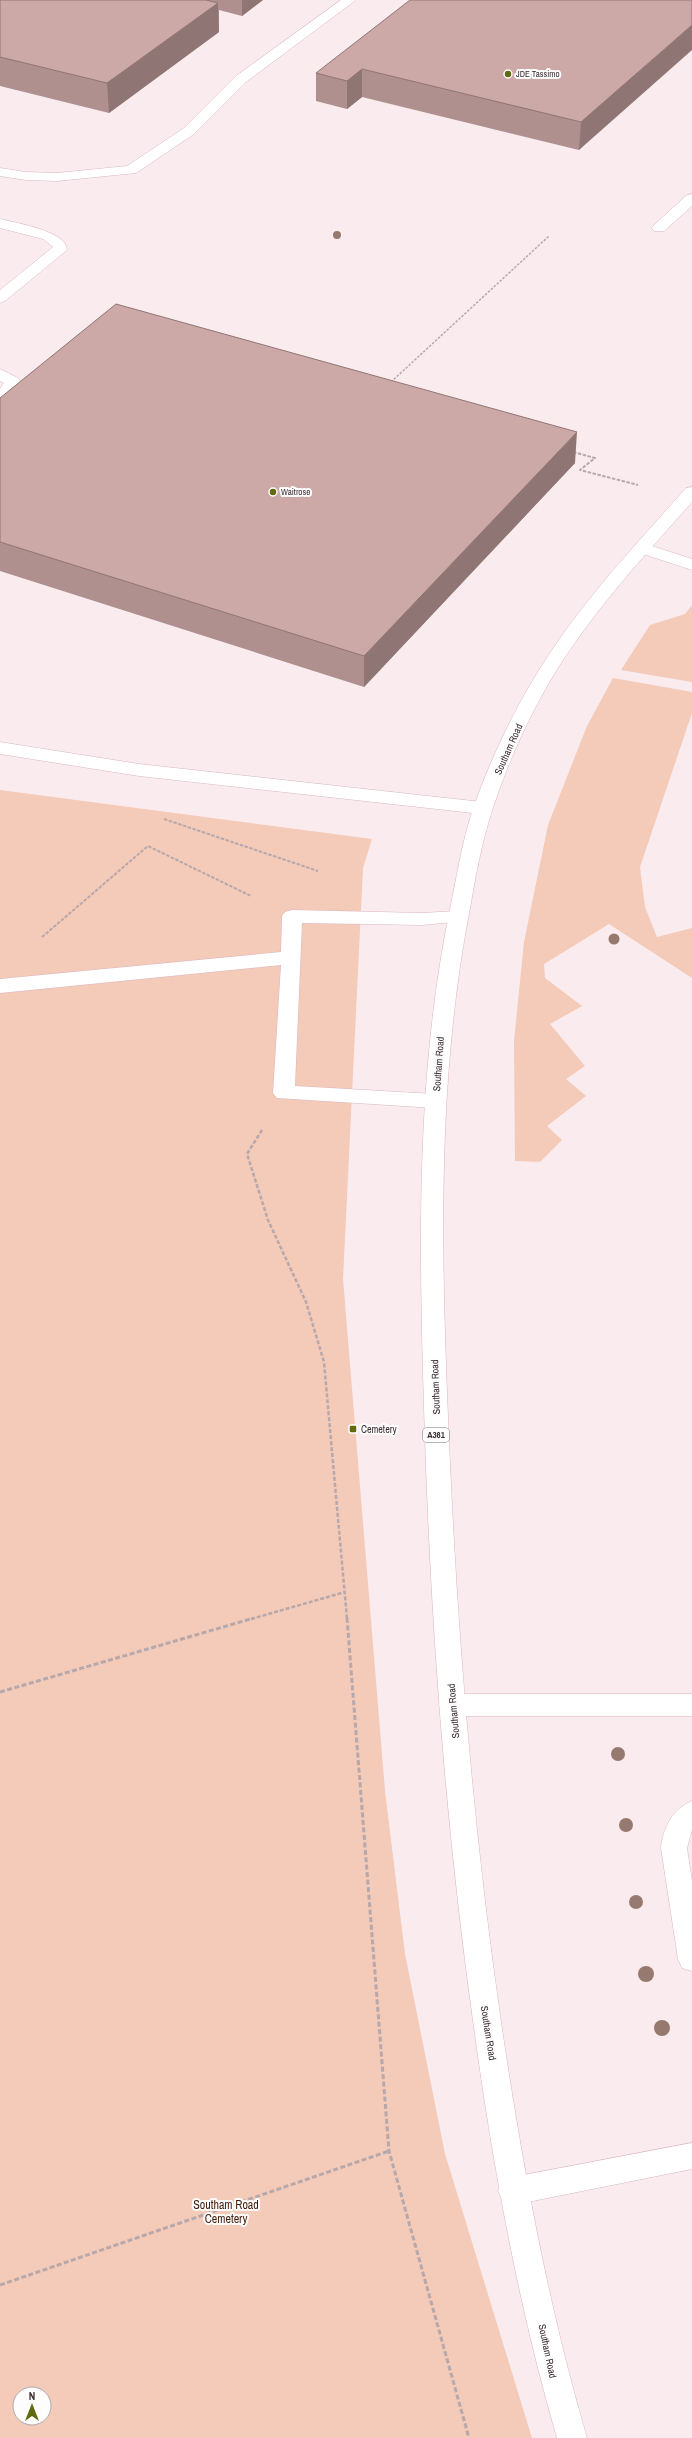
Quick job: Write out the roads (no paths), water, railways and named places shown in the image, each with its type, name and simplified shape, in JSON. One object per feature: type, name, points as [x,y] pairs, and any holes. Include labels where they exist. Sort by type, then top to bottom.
[{"type":"main road","points":[[0,172],[26,176],[57,177],[130,170],[189,131],[241,79],[349,0]]},
{"type":"main road","points":[[660,228],[692,198]]},
{"type":"main road","points":[[0,223],[48,236],[60,245],[60,250],[0,298]]},
{"type":"main road","points":[[0,374],[12,381],[9,390],[0,397]]},
{"type":"main road","name":"Southam Road","points":[[572,2438],[555,2384],[513,2191],[475,1945],[452,1705],[436,1443],[431,1268],[435,1101],[442,1003],[457,917],[482,808],[519,723],[551,665],[585,616],[642,548],[692,492]]},
{"type":"main road","points":[[642,548],[692,565]]},
{"type":"main road","points":[[0,748],[139,770],[482,808]]},
{"type":"main road","points":[[435,1101],[284,1094],[292,916],[422,919],[457,917]]},
{"type":"main road","points":[[0,986],[291,958]]},
{"type":"main road","points":[[452,1705],[692,1705]]},
{"type":"main road","points":[[692,1812],[679,1827],[673,1840],[674,1854],[692,1959]]},
{"type":"main road","points":[[513,2191],[692,2156]]},
{"type":"place","name":"JDE Tassimo","points":[[508,74]]},
{"type":"place","name":"Waitrose","points":[[273,492]]},
{"type":"place","name":"Cemetery","points":[[353,1429]]},
{"type":"park label","name":"Southam Road Cemetery","points":[[226,2212]]}]
